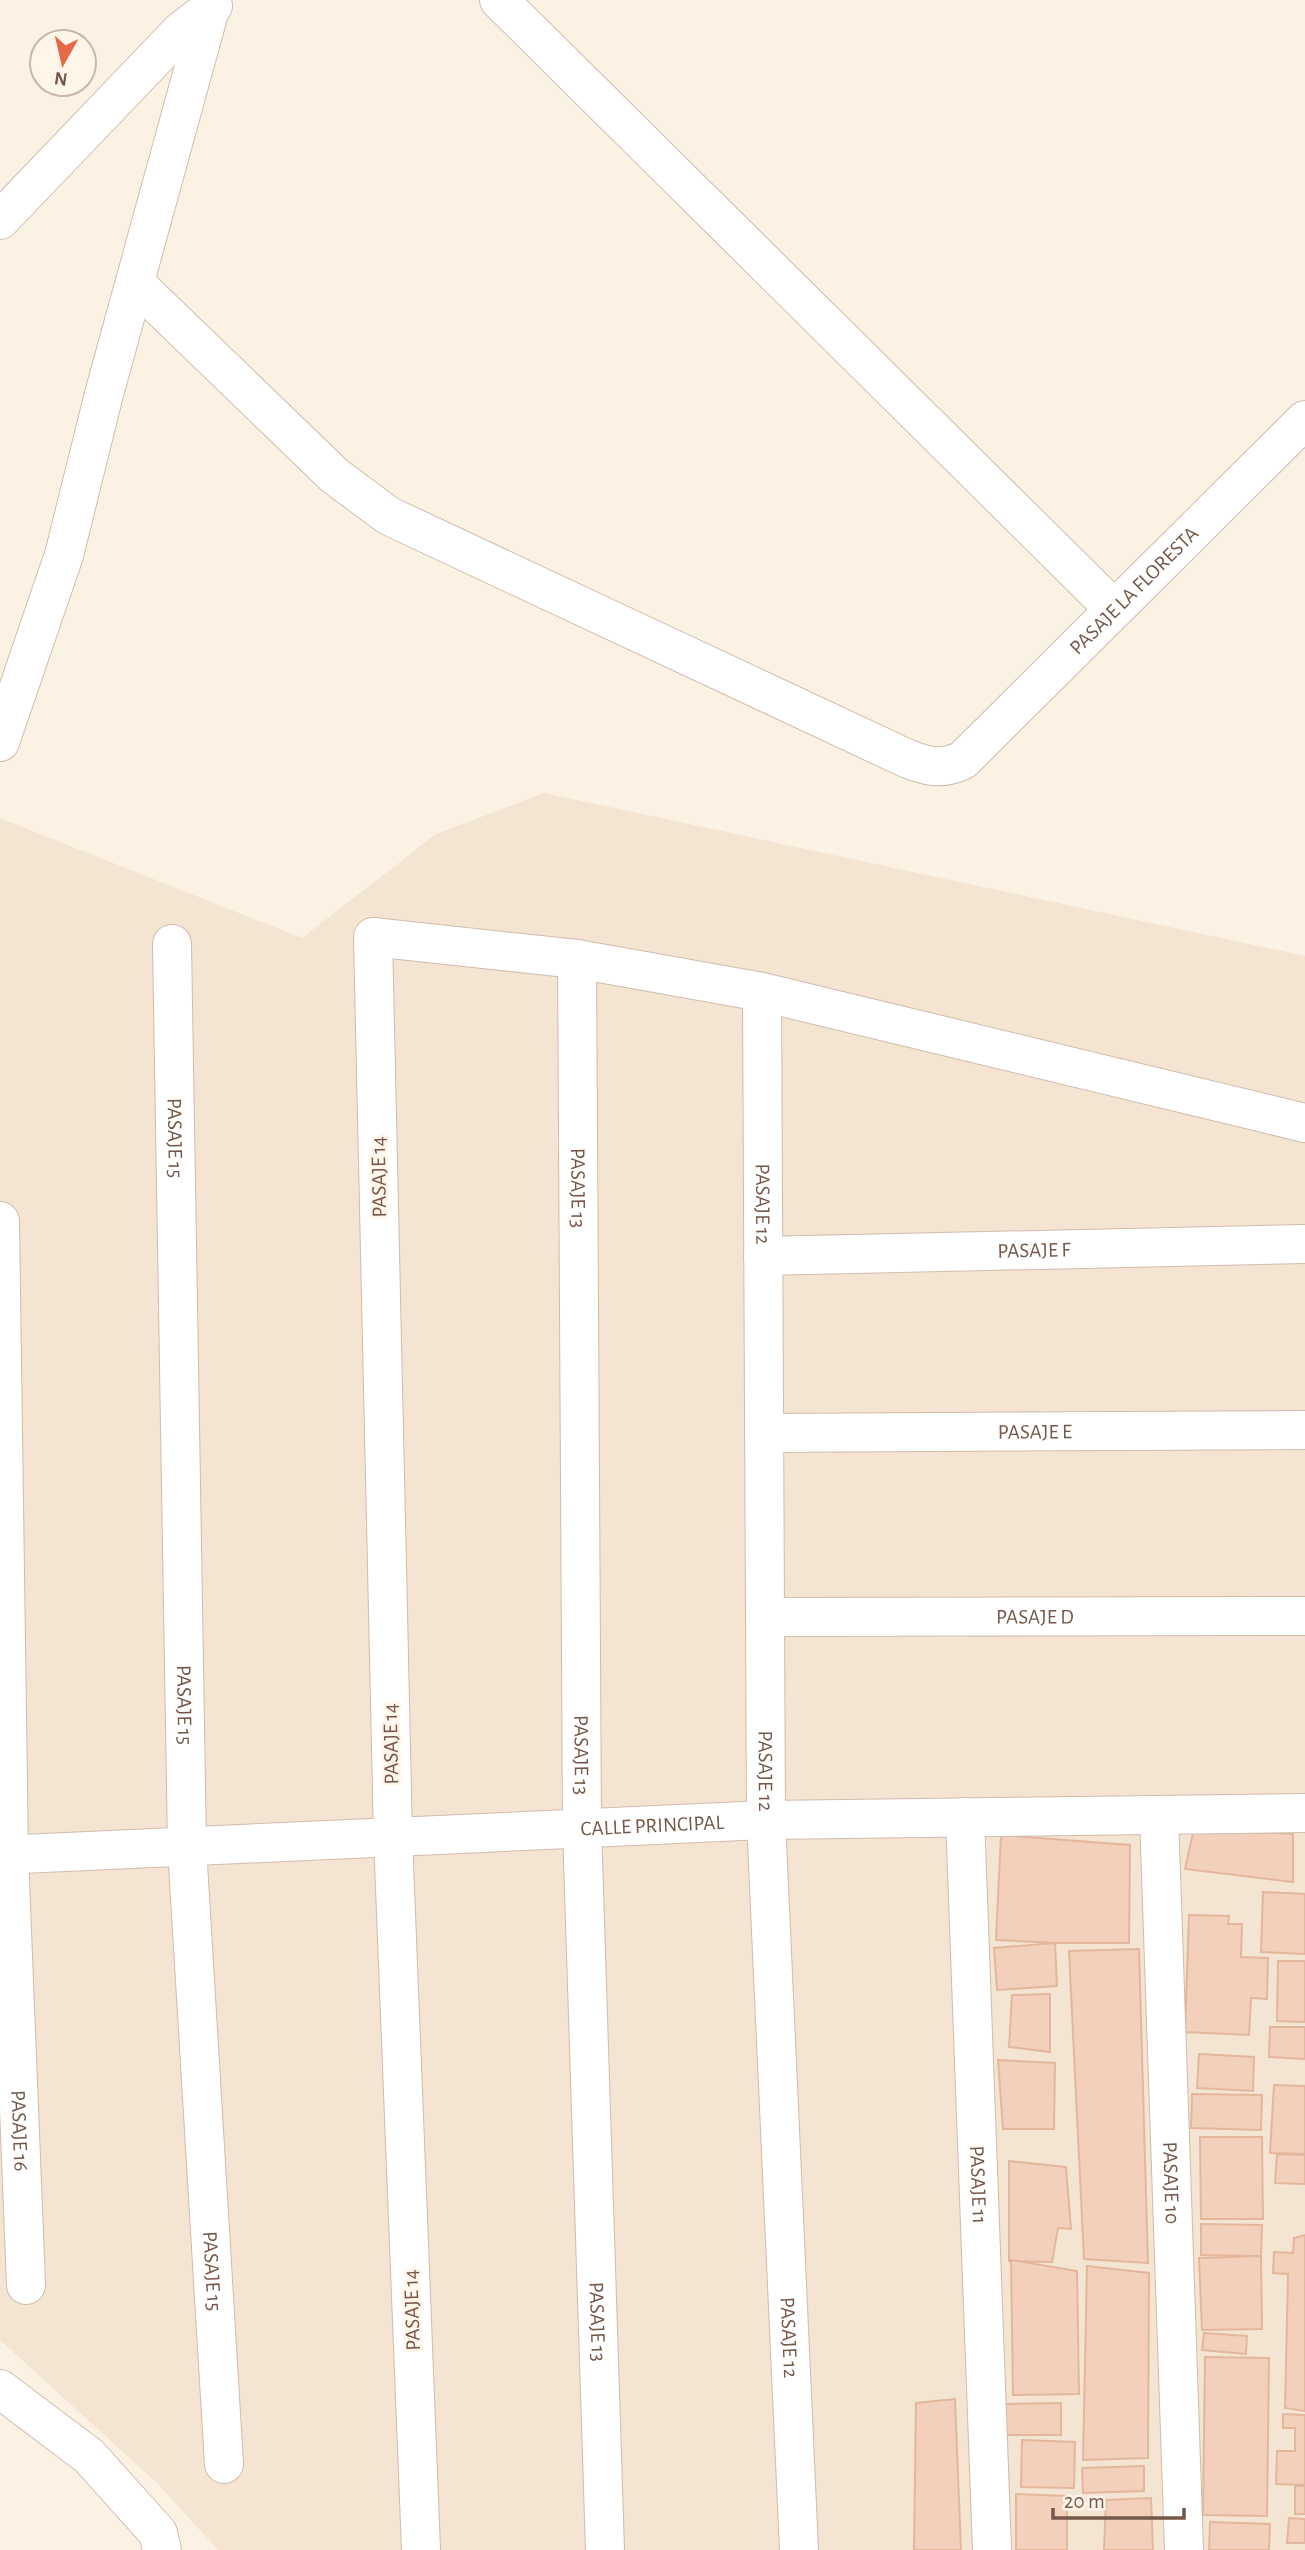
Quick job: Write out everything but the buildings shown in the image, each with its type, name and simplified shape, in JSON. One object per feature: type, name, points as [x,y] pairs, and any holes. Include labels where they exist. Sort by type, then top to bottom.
[{"type":"street","points":[[499,0],[1114,610]]},
{"type":"street","points":[[6,198],[180,32],[215,5]]},
{"type":"street","points":[[0,742],[64,555],[104,394],[215,5]]},
{"type":"street","name":"PASAJE LA FLORESTA","points":[[135,283],[335,476],[389,516],[929,767],[948,767],[963,760],[1305,420]]},
{"type":"street","name":"PASAJE 14","points":[[421,2550],[393,1837],[373,937],[576,958]]},
{"type":"street","name":"PASAJE 15","points":[[172,944],[187,1846],[224,2464]]},
{"type":"street","points":[[576,958],[762,992],[1305,1123]]},
{"type":"street","name":"PASAJE 13","points":[[576,958],[582,1828],[605,2550]]},
{"type":"street","name":"PASAJE 12","points":[[762,992],[766,1820],[799,2550]]},
{"type":"street","name":"PASAJE 16","points":[[0,1221],[5,1855],[26,2285]]},
{"type":"street","name":"PASAJE F","points":[[763,1256],[1305,1244]]},
{"type":"street","name":"PASAJE E","points":[[764,1433],[1305,1430]]},
{"type":"street","name":"PASAJE D","points":[[765,1617],[1305,1616]]},
{"type":"street","name":"CALLE PRINCIPAL","points":[[5,1855],[766,1820],[1305,1813]]},
{"type":"street","name":"PASAJE 10","points":[[1159,1815],[1184,2550]]},
{"type":"street","name":"PASAJE 11","points":[[965,1817],[992,2550]]},
{"type":"street","points":[[0,2389],[89,2456],[158,2533],[162,2550]]},
{"type":"shaded area","points":[[544,793],[1305,956],[1305,2550],[218,2550],[158,2484],[0,2340],[0,818],[302,938],[436,834]]}]
